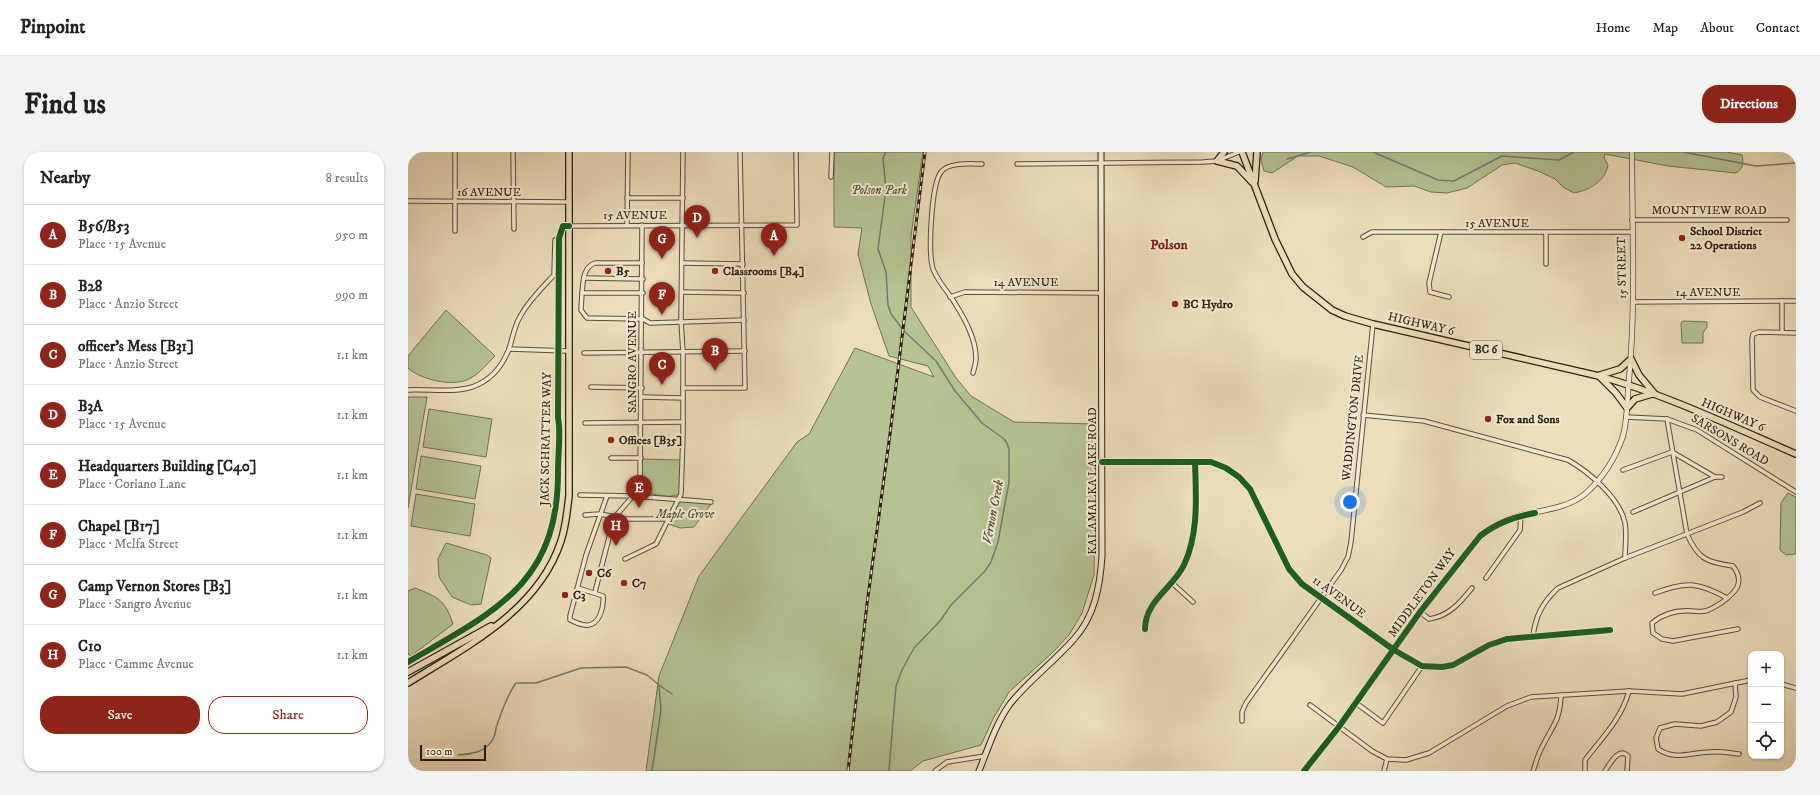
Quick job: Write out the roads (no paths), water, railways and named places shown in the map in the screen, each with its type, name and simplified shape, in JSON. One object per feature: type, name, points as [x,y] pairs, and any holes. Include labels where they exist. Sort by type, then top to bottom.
[{"type":"main road","points":[[408,682],[480,638],[525,601],[544,576],[561,541],[570,496],[569,152]]},
{"type":"main road","name":"KALAMALKA LAKE ROAD","points":[[979,771],[1009,706],[1023,688],[1075,638],[1088,619],[1100,581],[1102,462],[1102,152]]},
{"type":"main road","points":[[1224,152],[1217,161],[1232,164],[1241,169],[1255,186]]},
{"type":"main road","name":"HIGHWAY 6","points":[[1240,152],[1255,186],[1275,239],[1292,274],[1303,287],[1332,310],[1345,316],[1373,324],[1629,384],[1654,393],[1796,454]]},
{"type":"main road","points":[[1255,186],[1257,152]]},
{"type":"main road","points":[[1631,359],[1639,375],[1654,393],[1635,398],[1627,408],[1616,393],[1599,376],[1620,369],[1631,359]]},
{"type":"main road","points":[[408,672],[502,620]]},
{"type":"street","points":[[455,152],[455,231]]},
{"type":"street","points":[[514,152],[514,229]]},
{"type":"street","points":[[627,225],[628,152]]},
{"type":"street","points":[[625,559],[656,544],[677,499],[681,494],[683,398],[681,321],[683,152]]},
{"type":"street","points":[[683,388],[745,388],[744,293],[740,225],[740,152]]},
{"type":"street","name":"15 AVENUE","points":[[569,226],[797,224],[796,152]]},
{"type":"street","points":[[831,177],[832,152]]},
{"type":"street","points":[[1018,164],[1101,164],[1217,161],[1240,152]]},
{"type":"street","name":"15 STREET","points":[[1629,384],[1633,302],[1632,152]]},
{"type":"street","points":[[973,373],[976,359],[969,329],[960,310],[938,280],[933,268],[930,256],[930,234],[937,181],[941,171],[951,166],[982,164]]},
{"type":"street","points":[[627,198],[683,198]]},
{"type":"street","name":"16 AVENUE","points":[[408,201],[569,202]]},
{"type":"street","name":"MOUNTVIEW ROAD","points":[[1632,220],[1787,220]]},
{"type":"street","name":"SANGRO AVENUE","points":[[614,518],[633,496],[640,483],[643,320],[642,225]]},
{"type":"street","name":"15 AVENUE","points":[[1363,237],[1372,232],[1632,232]]},
{"type":"street","points":[[1441,232],[1429,283],[1430,292],[1449,297]]},
{"type":"street","points":[[1546,233],[1546,264]]},
{"type":"street","points":[[408,390],[456,390],[472,387],[489,379],[498,369],[509,349],[513,331],[520,316],[530,301],[554,275],[555,240]]},
{"type":"street","points":[[642,263],[591,264],[586,271],[582,293],[581,310],[587,318],[643,320],[650,323],[744,320]]},
{"type":"street","points":[[682,263],[743,264]]},
{"type":"street","points":[[584,278],[643,279]]},
{"type":"street","points":[[682,292],[744,293]]},
{"type":"street","name":"14 AVENUE","points":[[950,297],[965,292],[1102,293]]},
{"type":"street","points":[[582,293],[643,293]]},
{"type":"street","name":"14 AVENUE","points":[[1633,302],[1796,301]]},
{"type":"street","points":[[1782,302],[1782,332]]},
{"type":"street","name":"WADDINGTON DRIVE","points":[[1242,721],[1242,712],[1246,703],[1341,570],[1348,557],[1351,542],[1373,324]]},
{"type":"street","points":[[1796,333],[1782,332],[1753,334],[1752,339],[1753,390],[1760,397],[1796,411]]},
{"type":"street","points":[[509,349],[569,351]]},
{"type":"street","points":[[584,352],[745,351]]},
{"type":"street","name":"MIDDLETON WAY","points":[[1304,771],[1338,728],[1420,612],[1480,536],[1491,527],[1509,518],[1549,510],[1567,504],[1583,495],[1597,483],[1610,466],[1618,450],[1626,417],[1629,384]]},
{"type":"street","points":[[591,387],[642,388]]},
{"type":"street","points":[[642,397],[683,398]]},
{"type":"street","points":[[1363,415],[1424,422],[1568,460],[1581,467],[1611,495],[1620,508],[1625,524],[1625,558]]},
{"type":"street","name":"SARSONS ROAD","points":[[1626,417],[1667,418],[1697,430],[1796,492]]},
{"type":"street","points":[[1667,418],[1687,534],[1694,551],[1710,562],[1733,566],[1738,573],[1738,585],[1735,593],[1714,608],[1704,611],[1674,611],[1659,617],[1652,623],[1653,633],[1662,639],[1673,641],[1738,629]]},
{"type":"street","points":[[585,423],[682,422]]},
{"type":"street","points":[[1623,470],[1672,452]]},
{"type":"street","points":[[1672,452],[1715,477]]},
{"type":"street","points":[[610,458],[641,458]]},
{"type":"street","name":"11 AVENUE","points":[[1102,462],[1211,462],[1226,468],[1240,477],[1250,490],[1259,505],[1289,569],[1302,584],[1394,650],[1422,666],[1442,667],[1453,665],[1489,645],[1507,639],[1610,630]]},
{"type":"street","points":[[1145,629],[1145,620],[1148,611],[1184,566],[1193,537],[1196,521],[1195,462]]},
{"type":"street","points":[[1633,512],[1715,477],[1722,477]]},
{"type":"street","points":[[580,494],[633,496],[711,502]]},
{"type":"street","points":[[578,588],[595,592],[603,596],[604,604],[596,622],[586,625],[570,620],[586,555],[607,496]]},
{"type":"street","points":[[1533,637],[1535,622],[1540,608],[1558,588],[1625,558],[1760,503]]},
{"type":"street","points":[[585,515],[600,514],[614,518],[668,519]]},
{"type":"street","points":[[1486,578],[1520,530],[1521,515]]},
{"type":"street","points":[[595,592],[614,518]]},
{"type":"street","points":[[1171,582],[1193,602]]},
{"type":"street","points":[[1655,592],[1686,584],[1714,591],[1727,598]]},
{"type":"street","name":"MIDDLETON WAY","points":[[1420,612],[1429,619],[1440,617],[1460,603],[1472,588]]},
{"type":"street","points":[[1356,703],[1383,723],[1422,666]]},
{"type":"street","points":[[1310,705],[1338,728],[1372,751],[1387,758],[1406,760],[1429,753],[1507,706],[1531,697],[1629,691],[1682,694],[1748,680]]},
{"type":"street","points":[[1735,682],[1736,697],[1731,712],[1717,722],[1701,726],[1675,724],[1660,728],[1656,738],[1658,749],[1667,755],[1688,755],[1710,752],[1739,754]]},
{"type":"street","points":[[1784,685],[1796,688]]},
{"type":"street","points":[[1586,771],[1585,760],[1620,716],[1626,704],[1629,691]]},
{"type":"street","points":[[1533,771],[1541,748],[1553,730],[1560,710],[1561,695]]},
{"type":"street","points":[[1605,771],[1621,752],[1626,753],[1628,756],[1627,771]]},
{"type":"street","points":[[935,771],[947,762],[985,756]]},
{"type":"street","points":[[1384,771],[1387,758]]},
{"type":"waterway","name":"Vernon Creek","points":[[886,152],[883,158],[886,189],[878,249],[886,272],[888,305],[891,314],[904,331],[936,361],[955,391],[982,423],[1004,439],[1009,450],[1009,482],[998,542],[991,562],[985,571],[951,605],[940,621],[914,648],[902,670],[896,686],[889,771]]},
{"type":"waterway","points":[[1287,159],[1311,152]]},
{"type":"waterway","points":[[1373,152],[1438,180],[1454,181],[1502,156],[1559,160],[1574,152]]},
{"type":"waterway","points":[[1683,152],[1756,166],[1796,163]]},
{"type":"waterway","points":[[458,755],[469,754],[488,746],[495,736],[496,726],[505,703],[516,683],[536,683],[581,668],[626,667],[647,675],[672,694]]},
{"type":"waterway","points":[[652,771],[661,710],[659,686]]},
{"type":"railway","points":[[848,771],[867,604],[925,152]]},
{"type":"place","name":"B3A","points":[[697,238]]},
{"type":"place","name":"School District 22 Operations","points":[[1682,238]]},
{"type":"place","name":"B56/B53","points":[[774,256]]},
{"type":"place","name":"Camp Vernon Stores [B3]","points":[[662,259]]},
{"type":"place","name":"B5","points":[[608,271]]},
{"type":"place","name":"Classrooms [B4]","points":[[715,271]]},
{"type":"place","name":"BC Hydro","points":[[1175,304]]},
{"type":"place","name":"Chapel [B17]","points":[[662,315]]},
{"type":"place","name":"B28","points":[[715,371]]},
{"type":"place","name":"officer's Mess [B31]","points":[[662,385]]},
{"type":"place","name":"Fox and Sons","points":[[1488,419]]},
{"type":"place","name":"Offices [B35]","points":[[611,440]]},
{"type":"place","name":"Headquarters Building [C40]","points":[[639,508]]},
{"type":"place","name":"C10","points":[[616,546]]},
{"type":"place","name":"C6","points":[[589,573]]},
{"type":"place","name":"C7","points":[[624,583]]},
{"type":"place","name":"C3","points":[[565,595]]},
{"type":"district","name":"Polson","points":[[1169,245]]},
{"type":"park label","name":"Polson Park","points":[[879,190]]},
{"type":"park label","name":"Maple Grove","points":[[685,514]]}]
